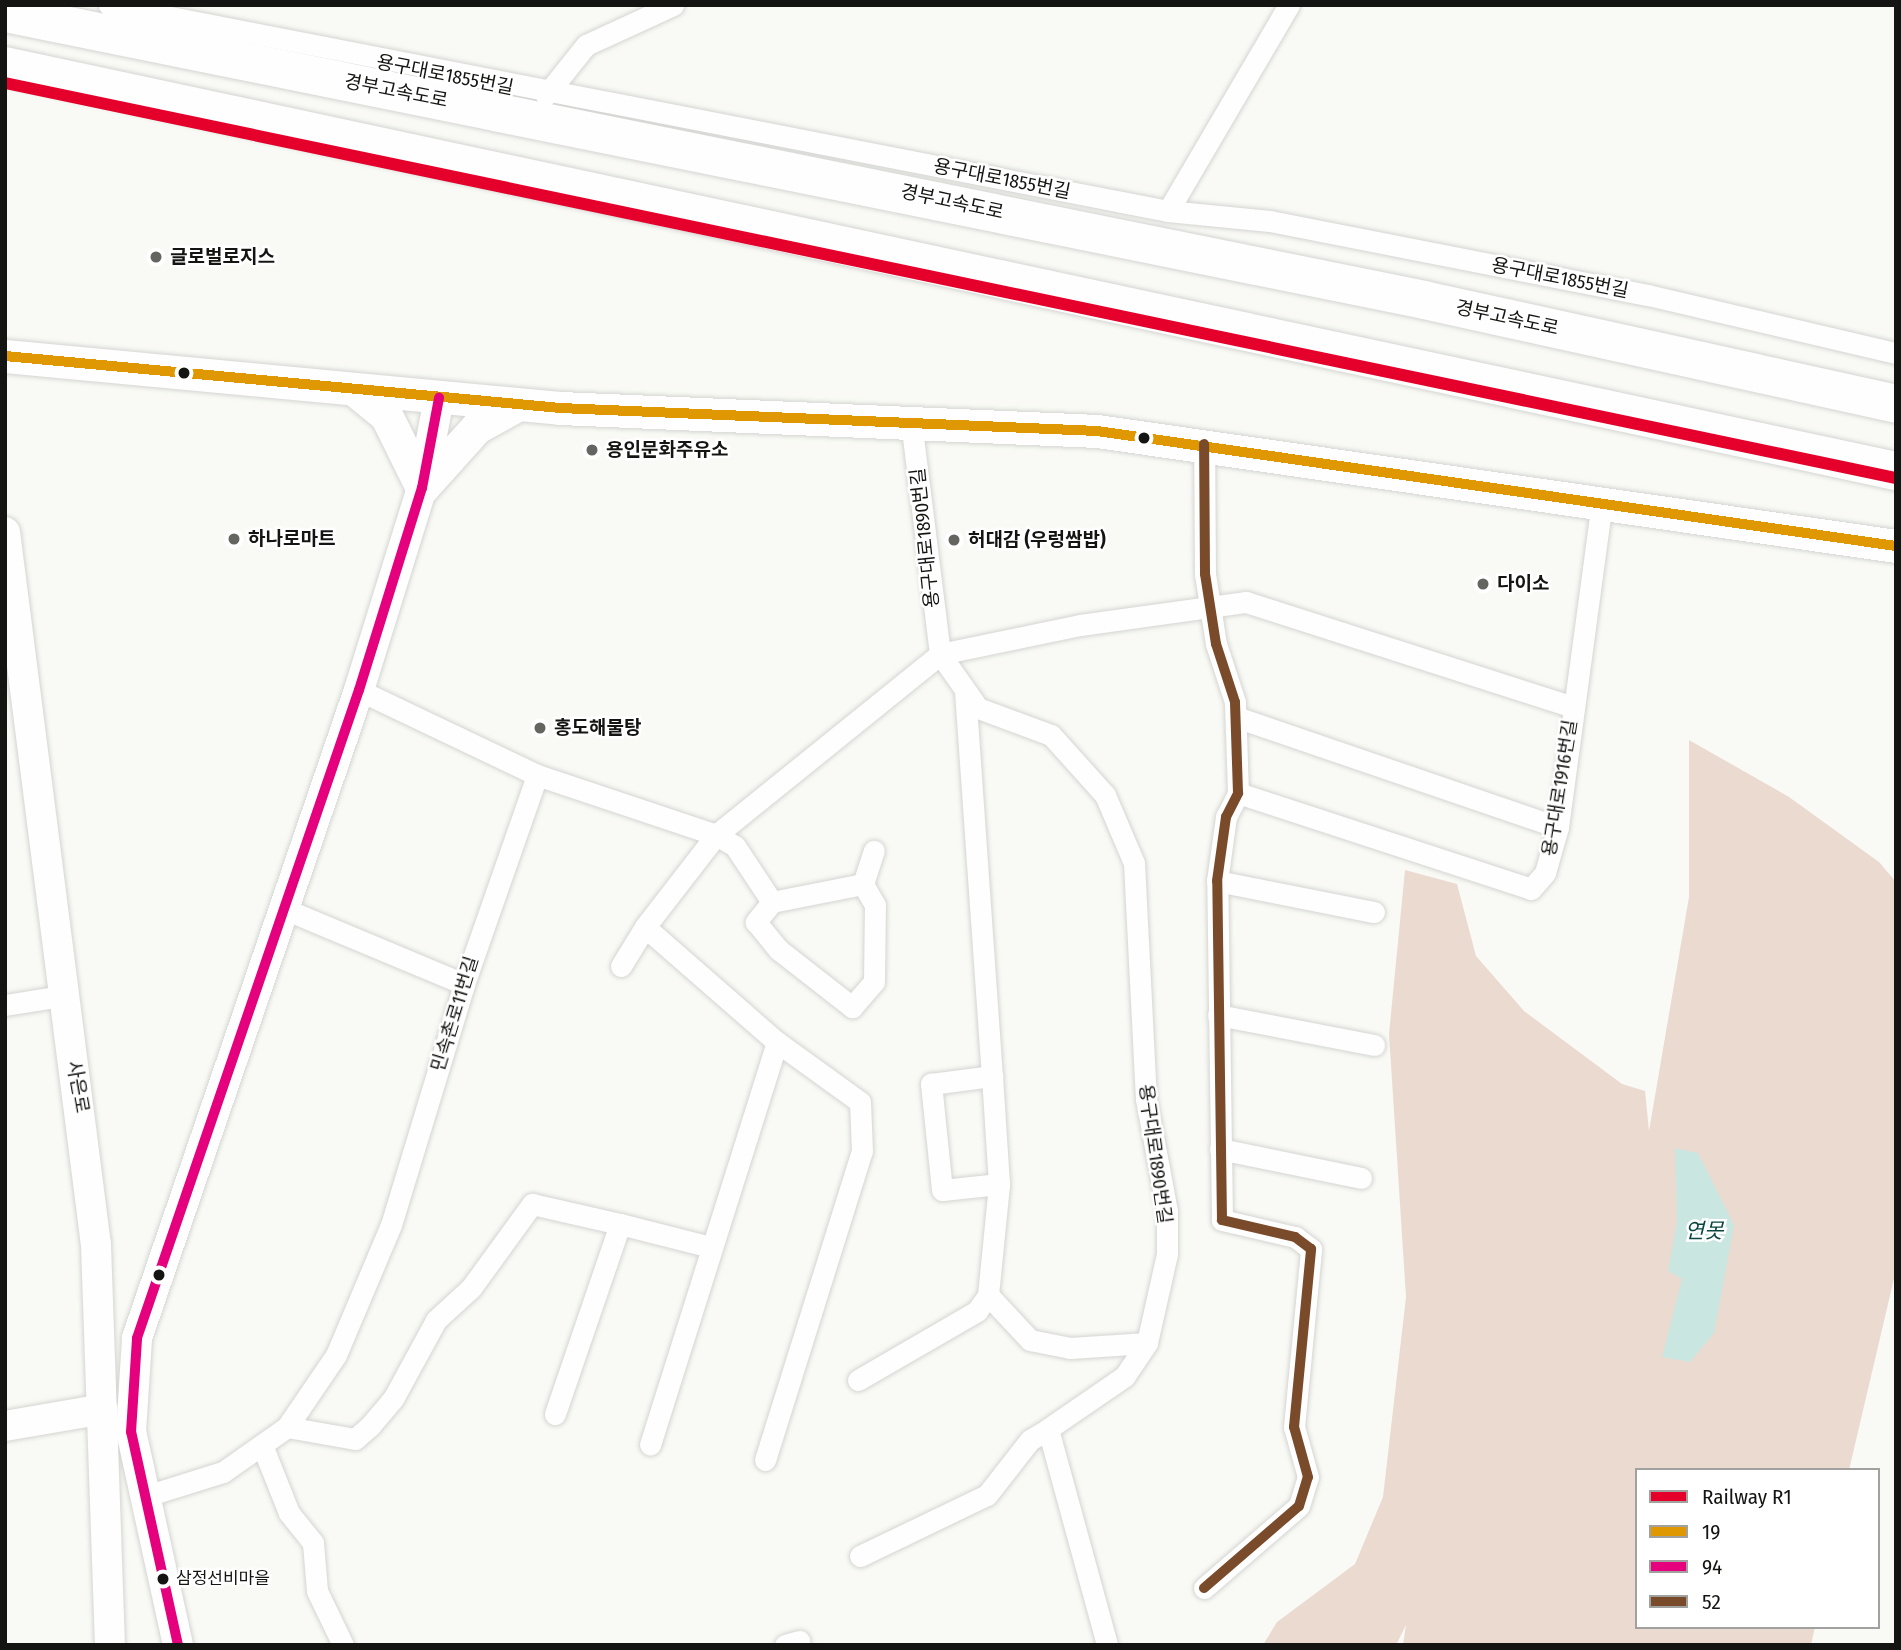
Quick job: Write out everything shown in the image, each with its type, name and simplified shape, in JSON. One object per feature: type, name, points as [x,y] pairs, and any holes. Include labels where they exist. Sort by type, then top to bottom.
[{"type":"highway","name":"경부고속도로","points":[[5,13],[1424,300],[1896,404]]},
{"type":"highway","points":[[5,66],[1896,471]]},
{"type":"main road","points":[[5,356],[517,405],[911,421],[1204,444],[1896,546]]},
{"type":"main road","points":[[356,391],[386,415],[422,488],[477,428],[517,405]]},
{"type":"street","name":"용구대로1855번길","points":[[109,5],[546,95],[682,113],[1168,211],[1283,224],[1648,295],[1896,353]]},
{"type":"street","points":[[546,95],[586,45],[673,5]]},
{"type":"street","points":[[1168,211],[1289,5]]},
{"type":"street","points":[[178,1645],[131,1432],[137,1338],[287,911],[359,690],[422,488],[439,398]]},
{"type":"street","name":"용구대로1890번길","points":[[860,1556],[987,1495],[1030,1440],[1125,1376],[1147,1343],[1167,1254],[1167,1211],[1146,1099],[1134,863],[1105,795],[1051,735],[978,708],[940,654],[911,421]]},
{"type":"street","points":[[1204,444],[1208,604],[1236,717],[1238,793],[1226,817],[1217,881],[1222,1220],[1295,1237],[1311,1249],[1294,1427],[1308,1477],[1299,1506],[1204,1588]]},
{"type":"street","name":"용구대로1916번길","points":[[1238,793],[1531,889],[1545,873],[1558,827],[1602,503]]},
{"type":"street","name":"사은로","points":[[5,532],[31,704],[50,997],[84,1116],[103,1409],[110,1645]]},
{"type":"street","points":[[621,966],[645,927],[716,835],[940,654],[1208,604],[1246,602],[1573,707]]},
{"type":"street","points":[[858,1380],[977,1311],[988,1295],[999,1184],[965,689]]},
{"type":"street","points":[[359,690],[537,775],[716,835],[735,846],[772,902]]},
{"type":"street","points":[[1236,717],[1558,827]]},
{"type":"street","name":"민속촌로11번길","points":[[143,1496],[223,1472],[287,1427],[336,1355],[391,1225],[464,984],[537,775]]},
{"type":"street","points":[[863,884],[772,902],[756,922],[779,950],[860,1012],[874,982],[875,905],[863,884],[874,851]]},
{"type":"street","points":[[1217,881],[1374,912]]},
{"type":"street","points":[[287,911],[464,984]]},
{"type":"street","points":[[645,927],[777,1042],[860,1102],[862,1152],[765,1460]]},
{"type":"street","points":[[5,1005],[50,997]]},
{"type":"street","points":[[1218,1015],[1374,1045]]},
{"type":"street","points":[[650,1444],[777,1042]]},
{"type":"street","points":[[992,1076],[931,1084],[942,1190],[999,1184]]},
{"type":"street","points":[[1220,1149],[1361,1178]]},
{"type":"street","points":[[287,1427],[355,1439],[370,1426],[393,1399],[436,1320],[471,1288],[532,1204],[711,1247]]},
{"type":"street","points":[[555,1415],[621,1224]]},
{"type":"street","points":[[988,1295],[1030,1340],[1070,1348],[1147,1343]]},
{"type":"street","points":[[5,1426],[103,1409]]},
{"type":"street","points":[[1048,1429],[1107,1645]]},
{"type":"street","points":[[262,1445],[289,1513],[313,1543],[317,1591],[343,1645]]},
{"type":"shaded area","points":[[1689,740],[1789,797],[1879,862],[1896,882],[1896,1270],[1849,1468],[1635,1468],[1635,1629],[1815,1629],[1811,1645],[1403,1645],[1406,1625],[1396,1645],[1263,1645],[1277,1622],[1355,1564],[1383,1497],[1406,1297],[1389,1034],[1405,870],[1457,884],[1476,956],[1524,1011],[1622,1084],[1645,1091],[1649,1131],[1689,897]]},
{"type":"water","name":"연못","points":[[1675,1148],[1698,1153],[1734,1225],[1714,1333],[1690,1362],[1662,1357],[1682,1279],[1668,1271],[1677,1222]]},
{"type":"rail line","name":"R1","points":[[5,83],[1896,478]]},
{"type":"transit line","name":"19","points":[[5,356],[560,408],[1097,431],[1896,546]]},
{"type":"transit line","name":"94","points":[[178,1645],[131,1432],[137,1338],[359,690],[422,488],[439,398]]},
{"type":"transit line","name":"52","points":[[1204,444],[1205,574],[1216,644],[1235,702],[1238,793],[1226,817],[1217,881],[1222,1220],[1295,1237],[1311,1249],[1294,1427],[1308,1477],[1299,1506],[1204,1588]]},
{"type":"place","name":"글로벌로지스","points":[[156,257]]},
{"type":"place","name":"용인문화주유소","points":[[592,450]]},
{"type":"place","name":"하나로마트","points":[[234,539]]},
{"type":"place","name":"허대감 (우렁쌈밥)","points":[[954,540]]},
{"type":"place","name":"다이소","points":[[1483,584]]},
{"type":"place","name":"홍도해물탕","points":[[540,728]]},
{"type":"place","name":"삼정선비마을","points":[[163,1579]]}]
